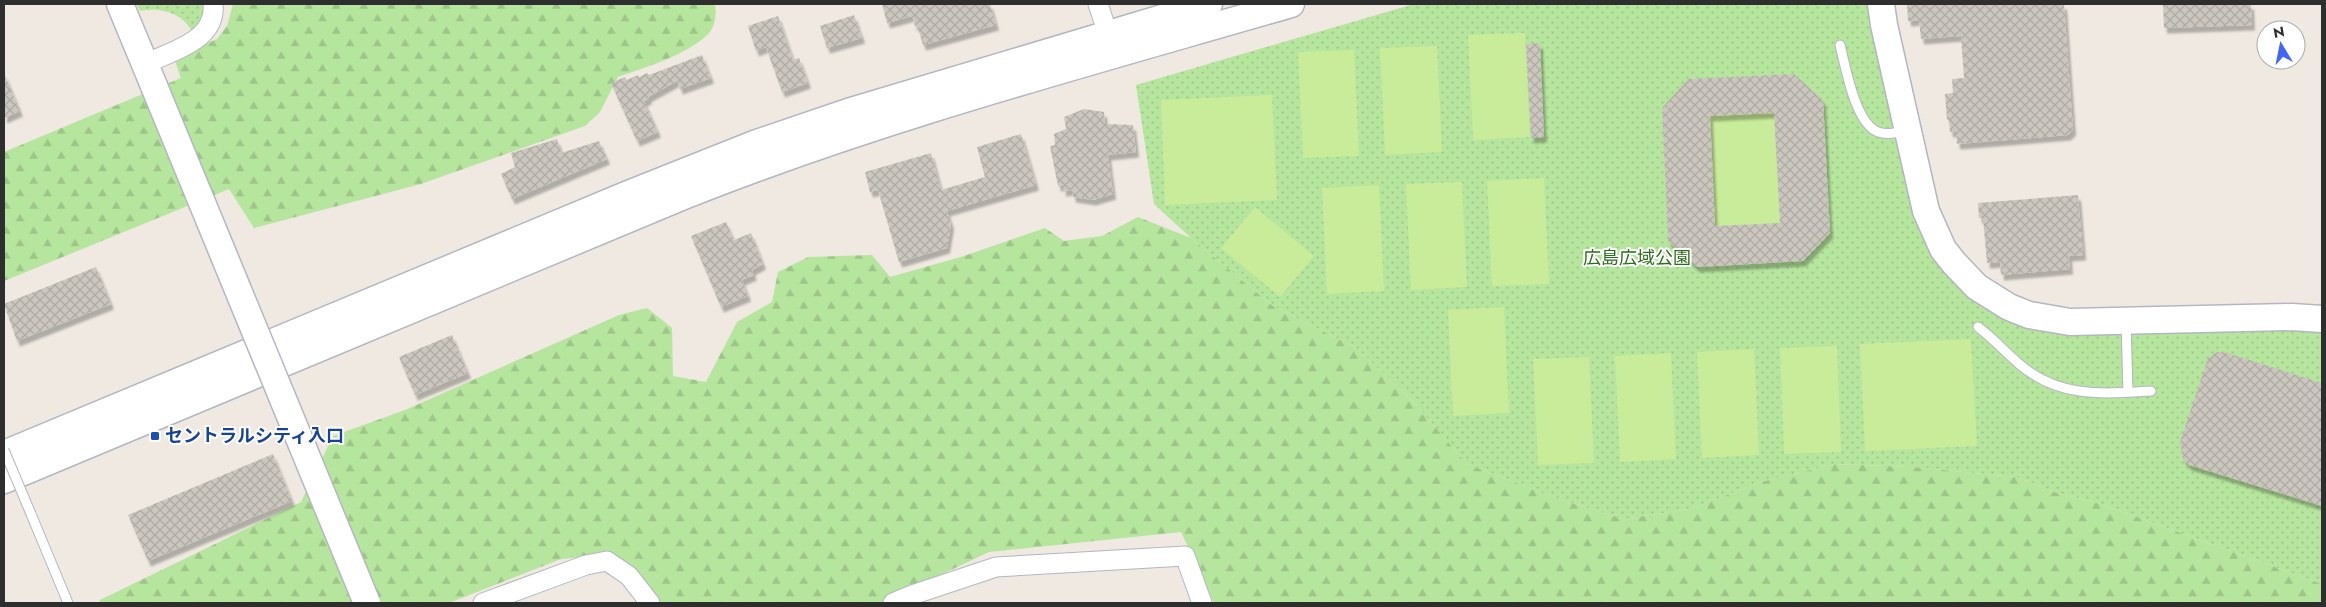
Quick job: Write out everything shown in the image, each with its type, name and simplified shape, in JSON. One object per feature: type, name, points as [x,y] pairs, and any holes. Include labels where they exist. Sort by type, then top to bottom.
[{"type":"street","points":[[120,4],[367,603]]},
{"type":"street","points":[[149,75],[202,35],[213,19],[214,4]]},
{"type":"street","points":[[1098,4],[1108,34]]},
{"type":"street","points":[[4,454],[722,156],[848,112],[1209,4]]},
{"type":"street","points":[[4,480],[686,194],[762,165],[877,126],[1291,4]]},
{"type":"street","points":[[1881,4],[1907,131],[1926,210],[1934,230],[1954,263],[1978,287],[2009,307],[2049,320],[2070,322],[2292,317],[2322,319]]},
{"type":"street","points":[[893,603],[912,599],[996,567],[1185,556],[1202,603]]},
{"type":"street","points":[[483,603],[586,565],[607,561],[630,576],[650,603]]},
{"type":"lane","points":[[1840,45],[1860,112],[1869,127],[1888,134],[1907,131]]},
{"type":"lane","points":[[2126,322],[2128,392]]},
{"type":"lane","points":[[1978,327],[1992,337],[2019,364],[2050,384],[2067,390],[2085,393],[2151,391]]},
{"type":"lane","points":[[4,450],[68,603]]},
{"type":"green space","points":[[137,4],[208,4],[208,12],[193,34],[178,16],[164,11],[140,11]]},
{"type":"green space","points":[[233,4],[715,4],[716,12],[715,21],[709,33],[697,43],[676,55],[618,77],[600,112],[585,126],[421,184],[254,228],[229,189],[4,281],[4,152],[181,78],[174,58],[217,39],[227,26]]},
{"type":"green space","name":"広島広域公園","points":[[1414,4],[1870,4],[1915,207],[1992,309],[2322,333],[2322,584],[2098,503],[2057,493],[2016,477],[1912,467],[1834,464],[1761,482],[1690,509],[1624,519],[1561,500],[1467,464],[1410,398],[1356,348],[1273,306],[1191,238],[1154,204],[1136,85]]},
{"type":"green space","points":[[1525,33],[1530,137],[1473,140],[1468,35]]},
{"type":"green space","points":[[1437,46],[1442,152],[1385,155],[1380,48]]},
{"type":"green space","points":[[1354,50],[1359,156],[1303,158],[1298,52]]},
{"type":"green space","points":[[1794,74],[1823,100],[1830,233],[1803,261],[1697,267],[1668,241],[1662,108],[1688,79]]},
{"type":"green space","points":[[1272,95],[1277,200],[1165,205],[1161,100]]},
{"type":"green space","points":[[1544,178],[1549,284],[1492,286],[1487,181]]},
{"type":"green space","points":[[1462,182],[1467,287],[1411,290],[1406,184]]},
{"type":"green space","points":[[1379,185],[1384,291],[1327,294],[1322,188]]},
{"type":"green space","points":[[1255,207],[1314,256],[1280,297],[1221,248]]},
{"type":"green space","points":[[1138,217],[1191,238],[1273,306],[1356,348],[1410,398],[1467,464],[1561,500],[1624,519],[1690,509],[1761,482],[1834,464],[1912,467],[2016,477],[2057,493],[2098,503],[2322,584],[2322,603],[1214,603],[1181,532],[989,552],[881,603],[656,603],[606,555],[561,559],[449,603],[99,603],[100,600],[301,502],[333,436],[405,410],[619,315],[647,308],[672,328],[673,376],[706,382],[737,322],[772,302],[778,272],[808,257],[872,255],[890,277],[964,256],[1045,228],[1064,241],[1102,236]]},
{"type":"green space","points":[[1504,307],[1509,413],[1453,416],[1448,310]]},
{"type":"green space","points":[[1971,339],[1977,446],[1865,451],[1860,344]]},
{"type":"green space","points":[[1837,346],[1841,452],[1784,454],[1780,348]]},
{"type":"green space","points":[[1754,349],[1759,455],[1702,458],[1697,352]]},
{"type":"green space","points":[[1671,353],[1676,459],[1620,462],[1615,356]]},
{"type":"green space","points":[[1589,357],[1594,463],[1538,465],[1533,359]]},
{"type":"building","points":[[882,4],[990,4],[996,25],[923,45],[912,16],[887,23]]},
{"type":"building","points":[[1907,4],[2064,4],[2073,130],[2068,135],[1957,144],[1956,131],[1950,132],[1949,120],[1947,120],[1945,94],[1953,93],[1952,79],[1964,78],[1961,36],[1921,39],[1919,20],[1908,21]]},
{"type":"building","points":[[2163,4],[2251,4],[2252,25],[2164,28]]},
{"type":"building","points":[[854,15],[862,38],[827,48],[820,26]]},
{"type":"building","points":[[778,16],[793,60],[799,58],[808,83],[782,92],[766,47],[756,51],[748,26]]},
{"type":"building","points":[[1540,43],[1544,137],[1531,138],[1526,44]]},
{"type":"building","points":[[702,55],[711,78],[680,89],[677,81],[648,97],[649,99],[644,101],[658,132],[637,141],[611,83],[625,77],[627,80],[638,75],[639,77],[647,73],[649,75]]},
{"type":"building","points":[[4,73],[20,111],[4,118]]},
{"type":"building","points":[[1794,74],[1823,100],[1830,233],[1803,261],[1697,267],[1668,241],[1662,108],[1688,79]],"holes":[[[1774,113],[1780,223],[1715,226],[1710,116]]]},
{"type":"building","points":[[1084,109],[1104,112],[1105,124],[1133,125],[1136,152],[1108,155],[1113,194],[1093,200],[1073,197],[1072,190],[1063,191],[1063,185],[1058,186],[1050,146],[1055,145],[1054,134],[1066,129],[1064,117]]},
{"type":"building","points":[[1021,134],[1036,185],[947,211],[951,224],[947,248],[899,262],[878,190],[870,192],[865,172],[931,153],[941,190],[985,177],[977,147]]},
{"type":"building","points":[[557,139],[561,153],[599,141],[607,159],[512,199],[501,174],[515,167],[511,153]]},
{"type":"building","points":[[2078,195],[2083,255],[2069,256],[2070,269],[2001,275],[2000,262],[1987,263],[1983,218],[1979,218],[1978,203]]},
{"type":"building","points":[[726,222],[734,240],[751,233],[763,264],[752,270],[754,275],[742,280],[748,296],[721,307],[691,236]]},
{"type":"building","points":[[96,267],[111,304],[17,341],[4,304]]},
{"type":"building","points":[[452,335],[468,373],[415,395],[399,357]]},
{"type":"building","points":[[2217,352],[2224,352],[2322,383],[2322,506],[2189,465],[2183,459],[2180,442],[2208,358]]},
{"type":"building","points":[[273,454],[292,501],[148,561],[128,515]]},
{"type":"place","name":"セントラルシティ入口","points":[[155,436]]}]
